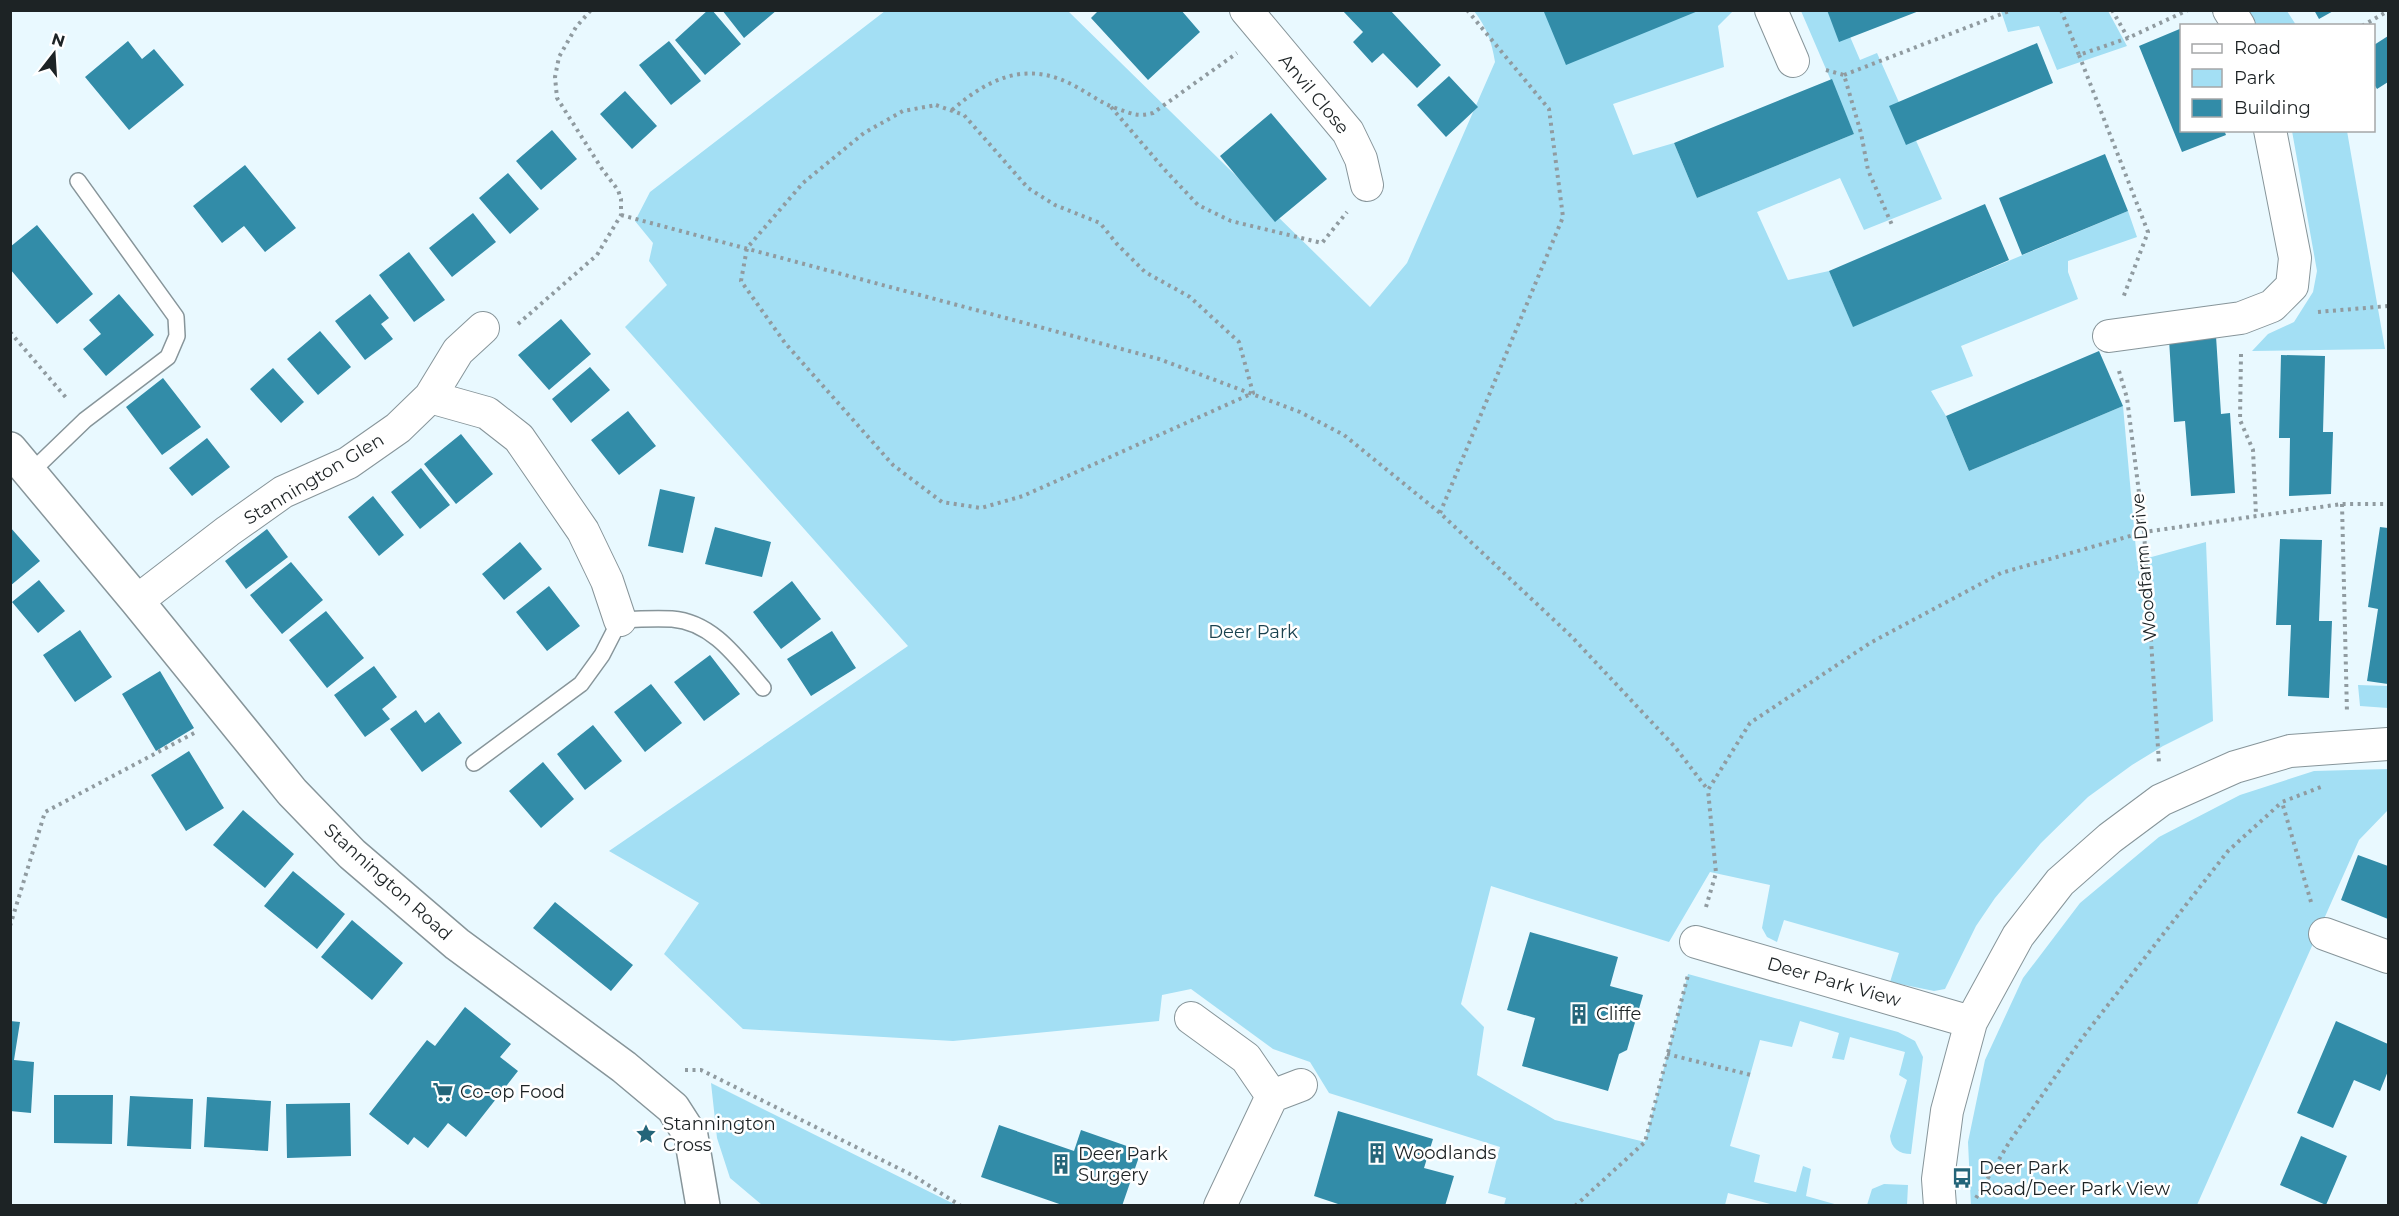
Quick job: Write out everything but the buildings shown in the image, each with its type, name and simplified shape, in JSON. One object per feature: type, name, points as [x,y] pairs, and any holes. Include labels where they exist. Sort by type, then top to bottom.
[{"type":"main road","name":"Stannington Road","points":[[20,461],[292,792],[352,854],[457,944],[624,1067],[673,1107],[691,1136],[703,1206]]},
{"type":"street","points":[[1772,10],[1793,61]]},
{"type":"street","points":[[2229,10],[2238,24]]},
{"type":"street","name":"Anvil Close","points":[[1255,22],[1348,132],[1361,159],[1367,185]]},
{"type":"street","points":[[2109,336],[2241,318],[2272,306],[2292,286],[2295,258],[2270,132]]},
{"type":"street","name":"Stannington Glen","points":[[137,601],[228,531],[284,492],[348,463],[398,428],[430,398],[458,351],[483,328]]},
{"type":"street","points":[[430,398],[487,413],[519,438],[583,531],[607,581],[620,620]]},
{"type":"street","points":[[1940,1206],[1938,1179],[1947,1111],[1971,1022],[2018,936],[2060,882],[2110,838],[2161,800],[2235,767],[2290,751],[2388,744]]},
{"type":"street","points":[[2325,934],[2388,957]]},
{"type":"street","name":"Deer Park View","points":[[1696,942],[1971,1022]]},
{"type":"street","points":[[1191,1018],[1246,1058],[1272,1096]]},
{"type":"street","points":[[1220,1206],[1272,1096],[1301,1085]]},
{"type":"lane","points":[[20,461],[85,420],[168,357],[177,336],[176,317],[78,182]]},
{"type":"lane","points":[[474,763],[581,684],[602,655],[620,620],[674,619],[699,626],[725,644],[764,688]]},
{"type":"path","points":[[483,328],[506,335],[597,255],[621,214],[621,199],[618,190],[557,98],[555,77],[559,57],[576,27],[591,10]]},
{"type":"path","points":[[1440,513],[1563,218],[1550,109],[1467,10]]},
{"type":"path","points":[[1793,61],[1844,75],[2012,10]]},
{"type":"path","points":[[2061,10],[2148,232],[2109,336]]},
{"type":"path","points":[[2112,10],[2128,38]]},
{"type":"path","points":[[2079,55],[2128,38],[2188,10]]},
{"type":"path","points":[[2365,24],[2388,11]]},
{"type":"path","points":[[951,111],[973,92],[1002,77],[1031,72],[1068,82],[1110,107],[1140,117],[1153,113],[1255,22]]},
{"type":"path","points":[[1844,75],[1861,133],[1868,170],[1892,225]]},
{"type":"path","points":[[936,105],[964,115],[1028,188],[1055,205],[1100,223],[1145,272],[1190,297],[1239,342],[1253,393],[1023,496],[981,508],[942,502],[893,465],[785,343],[741,281],[747,249],[803,183],[864,133],[903,111],[936,105]]},
{"type":"path","points":[[1110,107],[1198,205],[1231,221],[1322,243],[1367,185]]},
{"type":"path","points":[[621,214],[1159,359],[1300,412],[1344,435],[1440,513],[1571,636],[1675,747],[1708,790],[1716,873],[1645,1142],[1575,1206]]},
{"type":"path","points":[[2281,298],[2321,313],[2388,306]]},
{"type":"path","points":[[2241,318],[2240,420],[2253,450],[2256,515]]},
{"type":"path","points":[[10,332],[85,420]]},
{"type":"path","name":"Woodfarm Drive","points":[[2109,336],[2127,398],[2144,532],[2161,800]]},
{"type":"path","points":[[1708,790],[1749,723],[1870,643],[2001,573],[2144,532],[2342,504],[2388,504]]},
{"type":"path","points":[[2342,504],[2347,746]]},
{"type":"path","points":[[10,926],[45,812],[229,714]]},
{"type":"path","points":[[1971,1206],[2010,1141],[2083,1037],[2228,851],[2282,802],[2331,783]]},
{"type":"path","points":[[2282,802],[2312,906],[2325,934]]},
{"type":"path","points":[[1668,1054],[1751,1075]]},
{"type":"path","points":[[679,1069],[701,1070],[914,1176],[961,1206]]},
{"type":"green space","name":"Deer Park","points":[[885,11],[1068,11],[1370,307],[1407,263],[1495,62],[1488,35],[1474,11],[1733,11],[1718,26],[1724,67],[1613,104],[1633,155],[1674,143],[1697,198],[1854,134],[1801,11],[1839,11],[1860,60],[1877,53],[1942,199],[1864,230],[1840,178],[1757,212],[1788,280],[1829,271],[1853,326],[2128,211],[2137,237],[2068,261],[2068,272],[2078,299],[1961,346],[1973,376],[1931,391],[1946,416],[1969,471],[2123,406],[2137,561],[2206,542],[2213,721],[2163,746],[2132,765],[2088,797],[2041,843],[1995,898],[1976,926],[1945,989],[1934,991],[1890,982],[1899,953],[1784,920],[1777,942],[1767,937],[1762,928],[1770,885],[1710,872],[1669,942],[1491,886],[1461,1004],[1484,1027],[1477,1075],[1555,1120],[1645,1142],[1688,974],[1898,1032],[1915,1041],[1923,1057],[1911,1154],[1896,1150],[1890,1136],[1907,1080],[1899,1075],[1905,1052],[1850,1037],[1844,1060],[1832,1058],[1839,1033],[1800,1021],[1792,1047],[1760,1040],[1730,1146],[1760,1155],[1754,1182],[1796,1192],[1803,1166],[1811,1169],[1806,1196],[1838,1205],[1774,1205],[1728,1193],[1725,1205],[1504,1205],[1506,1198],[1488,1193],[1500,1147],[1329,1093],[1310,1062],[1273,1049],[1191,989],[1162,995],[1159,1021],[953,1041],[743,1029],[664,954],[699,903],[609,851],[908,646],[625,327],[667,285],[649,261],[653,243],[635,221],[650,192]]},
{"type":"green space","points":[[2001,11],[2108,11],[2127,46],[2057,70],[2039,26],[2008,32]]},
{"type":"green space","points":[[2248,11],[2287,11],[2295,24],[2255,24]]},
{"type":"green space","points":[[2292,132],[2347,132],[2385,349],[2252,351],[2268,334],[2294,322],[2313,292],[2317,271]]},
{"type":"green space","points":[[2358,685],[2388,686],[2388,708],[2360,706]]},
{"type":"green space","points":[[2388,769],[2388,810],[2359,840],[2197,1205],[1971,1206],[1968,1142],[1985,1060],[2023,978],[2080,903],[2159,837],[2240,795],[2314,771]]},
{"type":"green space","points":[[711,1083],[954,1204],[762,1205],[730,1178],[717,1138]]},
{"type":"green space","points":[[1884,1184],[1908,1185],[1907,1205],[1867,1205],[1872,1189]]},
{"type":"place","name":"Cliffe","points":[[1579,1014]]},
{"type":"place","name":"Co-op Food","points":[[443,1092]]},
{"type":"place","name":"Stannington Cross","points":[[646,1134]]},
{"type":"place","name":"Woodlands","points":[[1377,1153]]},
{"type":"place","name":"Deer Park Surgery","points":[[1061,1164]]},
{"type":"place","name":"Deer Park Road/Deer Park View","points":[[1962,1178]]}]
